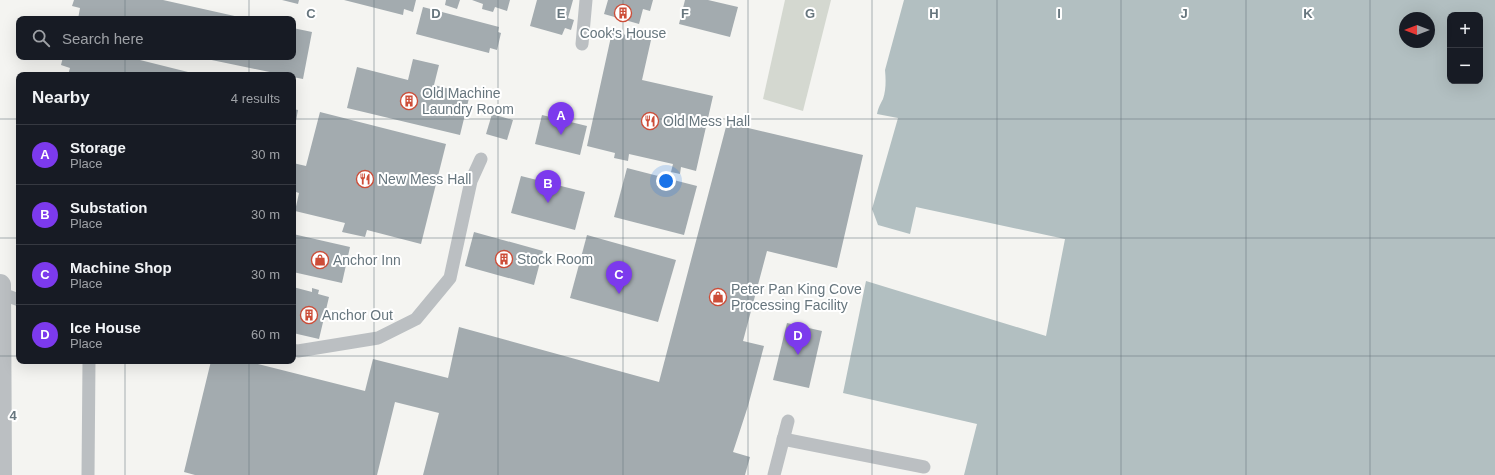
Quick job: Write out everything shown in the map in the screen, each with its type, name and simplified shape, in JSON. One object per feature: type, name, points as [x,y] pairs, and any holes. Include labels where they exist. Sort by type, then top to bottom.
[{"type":"street","points":[[0,285],[1,475]]},
{"type":"lane","points":[[582,44],[586,0]]},
{"type":"lane","points":[[296,351],[378,338],[416,319],[450,278],[471,180],[481,159]]},
{"type":"lane","points":[[0,293],[16,299]]},
{"type":"lane","points":[[88,475],[89,364]]},
{"type":"lane","points":[[774,475],[788,421]]},
{"type":"lane","points":[[783,439],[924,467]]},
{"type":"shaded area","points":[[785,0],[831,0],[803,111],[763,99]]},
{"type":"shaded area","points":[[904,0],[1495,0],[1495,475],[964,475],[977,424],[843,393],[866,281],[1046,336],[1065,239],[916,207],[910,234],[878,225],[872,209],[898,118],[877,114],[885,92],[885,70]]},
{"type":"building","points":[[74,0],[163,0],[235,16],[79,16],[80,8],[72,6]]},
{"type":"building","points":[[282,0],[299,0],[298,4]]},
{"type":"building","points":[[344,0],[416,0],[413,12],[404,9],[403,15]]},
{"type":"building","points":[[446,0],[460,0],[457,9],[445,5]]},
{"type":"building","points":[[472,0],[510,0],[507,11],[495,7],[493,12],[482,9],[483,4]]},
{"type":"building","points":[[537,0],[573,0],[568,18],[574,20],[571,30],[565,28],[562,35],[530,26]]},
{"type":"building","name":"Cook's House","points":[[608,0],[653,0],[650,11],[643,9],[639,24],[604,14]]},
{"type":"building","points":[[685,0],[708,0],[738,7],[730,37],[679,24]]},
{"type":"building","name":"Old Machine Laundry Room","points":[[423,7],[499,27],[498,32],[501,33],[497,50],[490,48],[489,53],[416,34]]},
{"type":"building","points":[[296,29],[312,32],[303,79],[296,78],[296,72],[270,72],[212,60],[296,60]]},
{"type":"building","name":"Old Mess Hall","points":[[612,32],[651,40],[642,80],[713,96],[696,171],[681,167],[680,174],[671,172],[673,164],[629,154],[628,161],[614,158],[615,153],[587,146]]},
{"type":"building","name":"Old Machine Laundry Room","points":[[413,59],[439,65],[434,85],[470,94],[460,135],[347,108],[357,67],[408,80]]},
{"type":"building","points":[[62,60],[140,60],[188,72],[69,72],[70,68],[61,65]]},
{"type":"building","points":[[296,110],[298,110],[296,121]]},
{"type":"building","name":"New Mess Hall","points":[[320,112],[446,144],[421,244],[367,230],[365,237],[342,232],[345,223],[296,211],[299,193],[296,192],[296,164],[306,166]]},
{"type":"building","points":[[492,114],[513,120],[507,140],[486,134]]},
{"type":"building","points":[[542,115],[587,126],[580,155],[535,144]]},
{"type":"building","name":"Peter Pan King Cove Processing Facility","points":[[727,123],[863,155],[837,268],[767,251],[743,341],[764,346],[748,406],[733,452],[750,457],[745,475],[423,475],[439,413],[395,402],[377,475],[195,475],[184,472],[210,364],[258,364],[365,391],[373,359],[448,378],[459,327],[659,382]]},
{"type":"building","points":[[627,168],[697,186],[684,235],[614,217]]},
{"type":"building","points":[[521,176],[585,192],[575,230],[511,213]]},
{"type":"building","name":"Stock Room","points":[[474,232],[543,251],[534,285],[465,266]]},
{"type":"building","name":"Anchor Inn","points":[[296,235],[350,247],[342,283],[296,273]]},
{"type":"building","points":[[587,235],[676,260],[658,322],[570,298]]},
{"type":"building","name":"Anchor Out","points":[[296,288],[312,292],[312,288],[319,290],[318,294],[329,297],[319,339],[296,334]]},
{"type":"building","points":[[787,323],[822,331],[809,388],[773,380]]},
{"type":"place","name":"Cook's House","points":[[623,13]]},
{"type":"place","name":"Old Machine Laundry Room","points":[[409,101]]},
{"type":"place","name":"Old Mess Hall","points":[[650,121]]},
{"type":"place","name":"Storage","points":[[561,135]]},
{"type":"place","name":"New Mess Hall","points":[[365,179]]},
{"type":"place","name":"Substation","points":[[548,203]]},
{"type":"place","name":"Stock Room","points":[[504,259]]},
{"type":"place","name":"Anchor Inn","points":[[320,260]]},
{"type":"place","name":"Machine Shop","points":[[619,294]]},
{"type":"place","name":"Peter Pan King Cove Processing Facility","points":[[718,297]]},
{"type":"place","name":"Anchor Out","points":[[309,315]]},
{"type":"place","name":"Ice House","points":[[798,355]]}]
